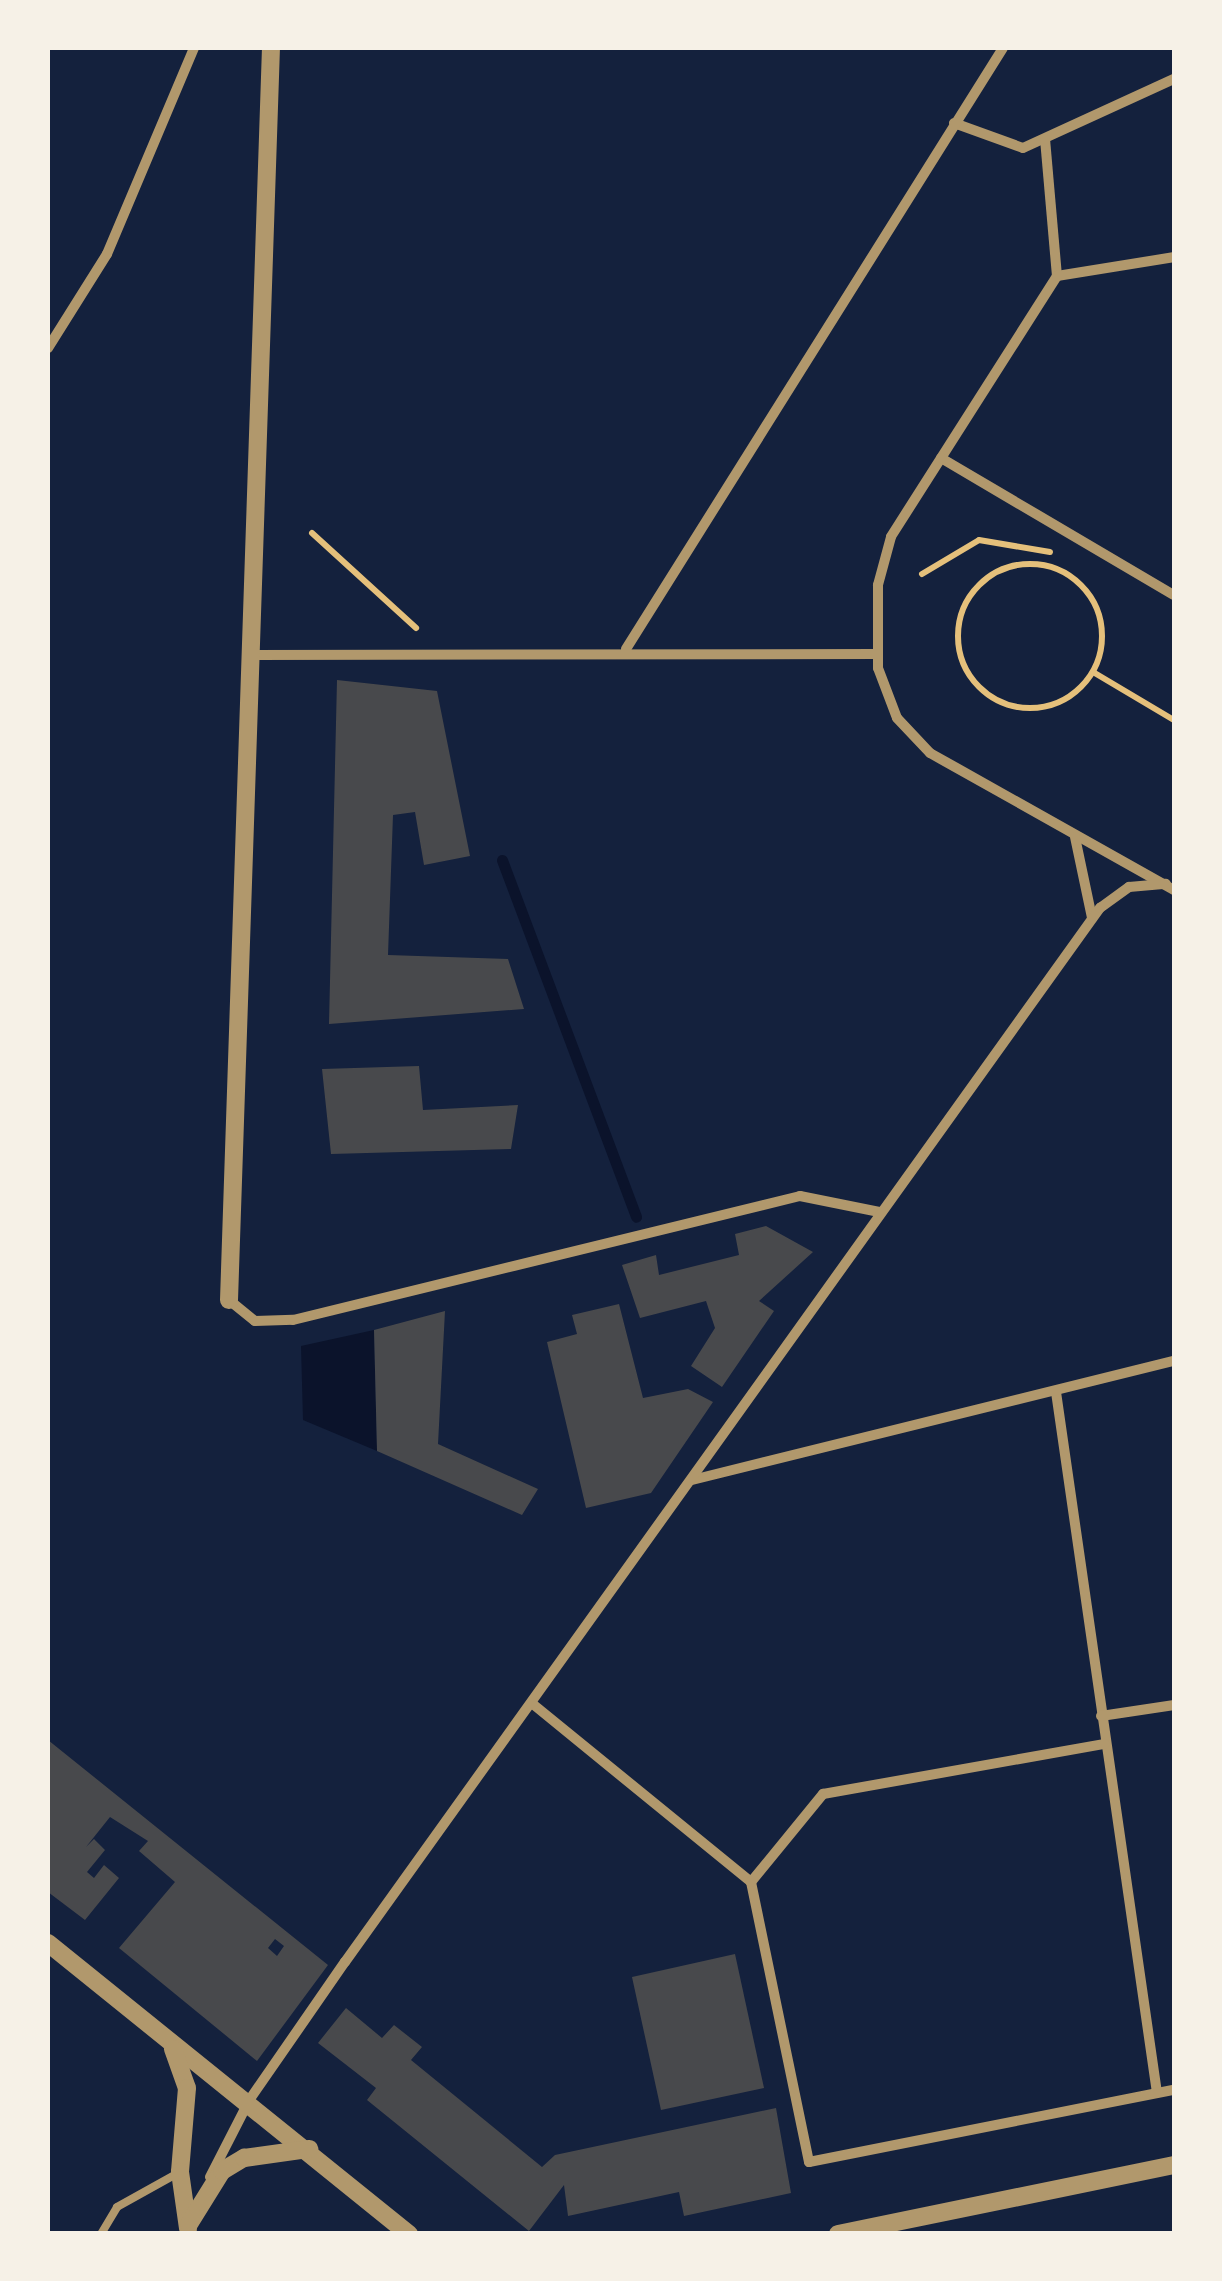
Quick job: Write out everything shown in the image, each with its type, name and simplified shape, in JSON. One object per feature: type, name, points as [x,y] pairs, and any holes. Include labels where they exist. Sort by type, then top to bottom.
[{"type":"street","points":[[48,348],[107,254],[194,48]]},
{"type":"street","points":[[271,48],[229,1300],[255,1320],[293,1320],[800,1196],[879,1212]]},
{"type":"street","points":[[626,649],[1003,48]]},
{"type":"street","points":[[954,124],[997,146],[1046,139],[1174,79]]},
{"type":"street","points":[[1046,139],[1057,276],[941,458],[883,558],[877,654],[886,698],[930,753],[1075,837],[1086,834],[1170,887]]},
{"type":"street","points":[[1057,276],[1174,258]]},
{"type":"street","points":[[941,458],[1174,595]]},
{"type":"street","points":[[250,655],[626,649],[877,654]]},
{"type":"street","points":[[1075,837],[1092,918]]},
{"type":"street","points":[[188,2230],[198,2199],[250,2098],[1092,918],[1129,888],[1170,887]]},
{"type":"street","points":[[691,1480],[1174,1362]]},
{"type":"street","points":[[1056,1392],[1156,2093]]},
{"type":"street","points":[[534,1705],[751,1882],[809,2162],[1174,2090]]},
{"type":"street","points":[[1101,1716],[1174,1705]]},
{"type":"street","points":[[751,1882],[824,1794],[1105,1744]]},
{"type":"street","points":[[48,1944],[173,2048],[250,2098],[409,2234]]},
{"type":"street","points":[[173,2048],[187,2088],[180,2172],[188,2230]]},
{"type":"street","points":[[198,2199],[244,2158],[309,2149]]},
{"type":"street","points":[[838,2234],[1174,2165]]},
{"type":"lane","points":[[101,2234],[117,2207],[180,2172]]},
{"type":"path","points":[[312,533],[416,628]]},
{"type":"path","points":[[922,574],[979,540],[1052,552]]},
{"type":"path","points":[[1026,563],[1069,575],[1101,621],[1093,672],[1068,698],[1027,709],[986,694],[960,655],[962,609],[983,580],[1026,563]]},
{"type":"path","points":[[1069,575],[1074,565]]},
{"type":"path","points":[[1093,672],[1174,720]]},
{"type":"water","points":[[374,1330],[377,1451],[303,1420],[301,1346]]},
{"type":"building","points":[[337,680],[437,691],[470,856],[424,865],[415,812],[393,815],[388,955],[508,959],[524,1009],[329,1024]]},
{"type":"building","points":[[419,1066],[423,1110],[518,1105],[511,1149],[331,1154],[322,1069]]},
{"type":"building","points":[[766,1226],[813,1252],[759,1301],[774,1311],[722,1387],[691,1366],[715,1328],[706,1301],[640,1318],[622,1265],[656,1255],[659,1275],[739,1255],[735,1234]]},
{"type":"building","points":[[619,1304],[643,1398],[688,1389],[713,1402],[651,1493],[586,1508],[547,1342],[577,1334],[572,1315]]},
{"type":"building","points":[[445,1311],[438,1444],[538,1489],[522,1515],[377,1451],[374,1330]]},
{"type":"building","points":[[48,1740],[328,1965],[257,2061],[119,1948],[175,1882],[139,1851],[148,1841],[110,1817],[86,1847],[94,1839],[105,1850],[87,1872],[94,1878],[104,1865],[119,1878],[85,1920],[48,1892]],"holes":[[[275,1939],[284,1946],[277,1956],[268,1948]]]},
{"type":"building","points":[[735,1954],[764,2088],[661,2110],[632,1977]]},
{"type":"building","points":[[346,2008],[382,2038],[394,2025],[422,2047],[411,2060],[542,2167],[555,2155],[776,2108],[791,2193],[684,2216],[679,2192],[568,2216],[564,2185],[529,2231],[367,2100],[376,2088],[318,2043]]},
{"type":"waterway","points":[[502,860],[636,1217]]}]
